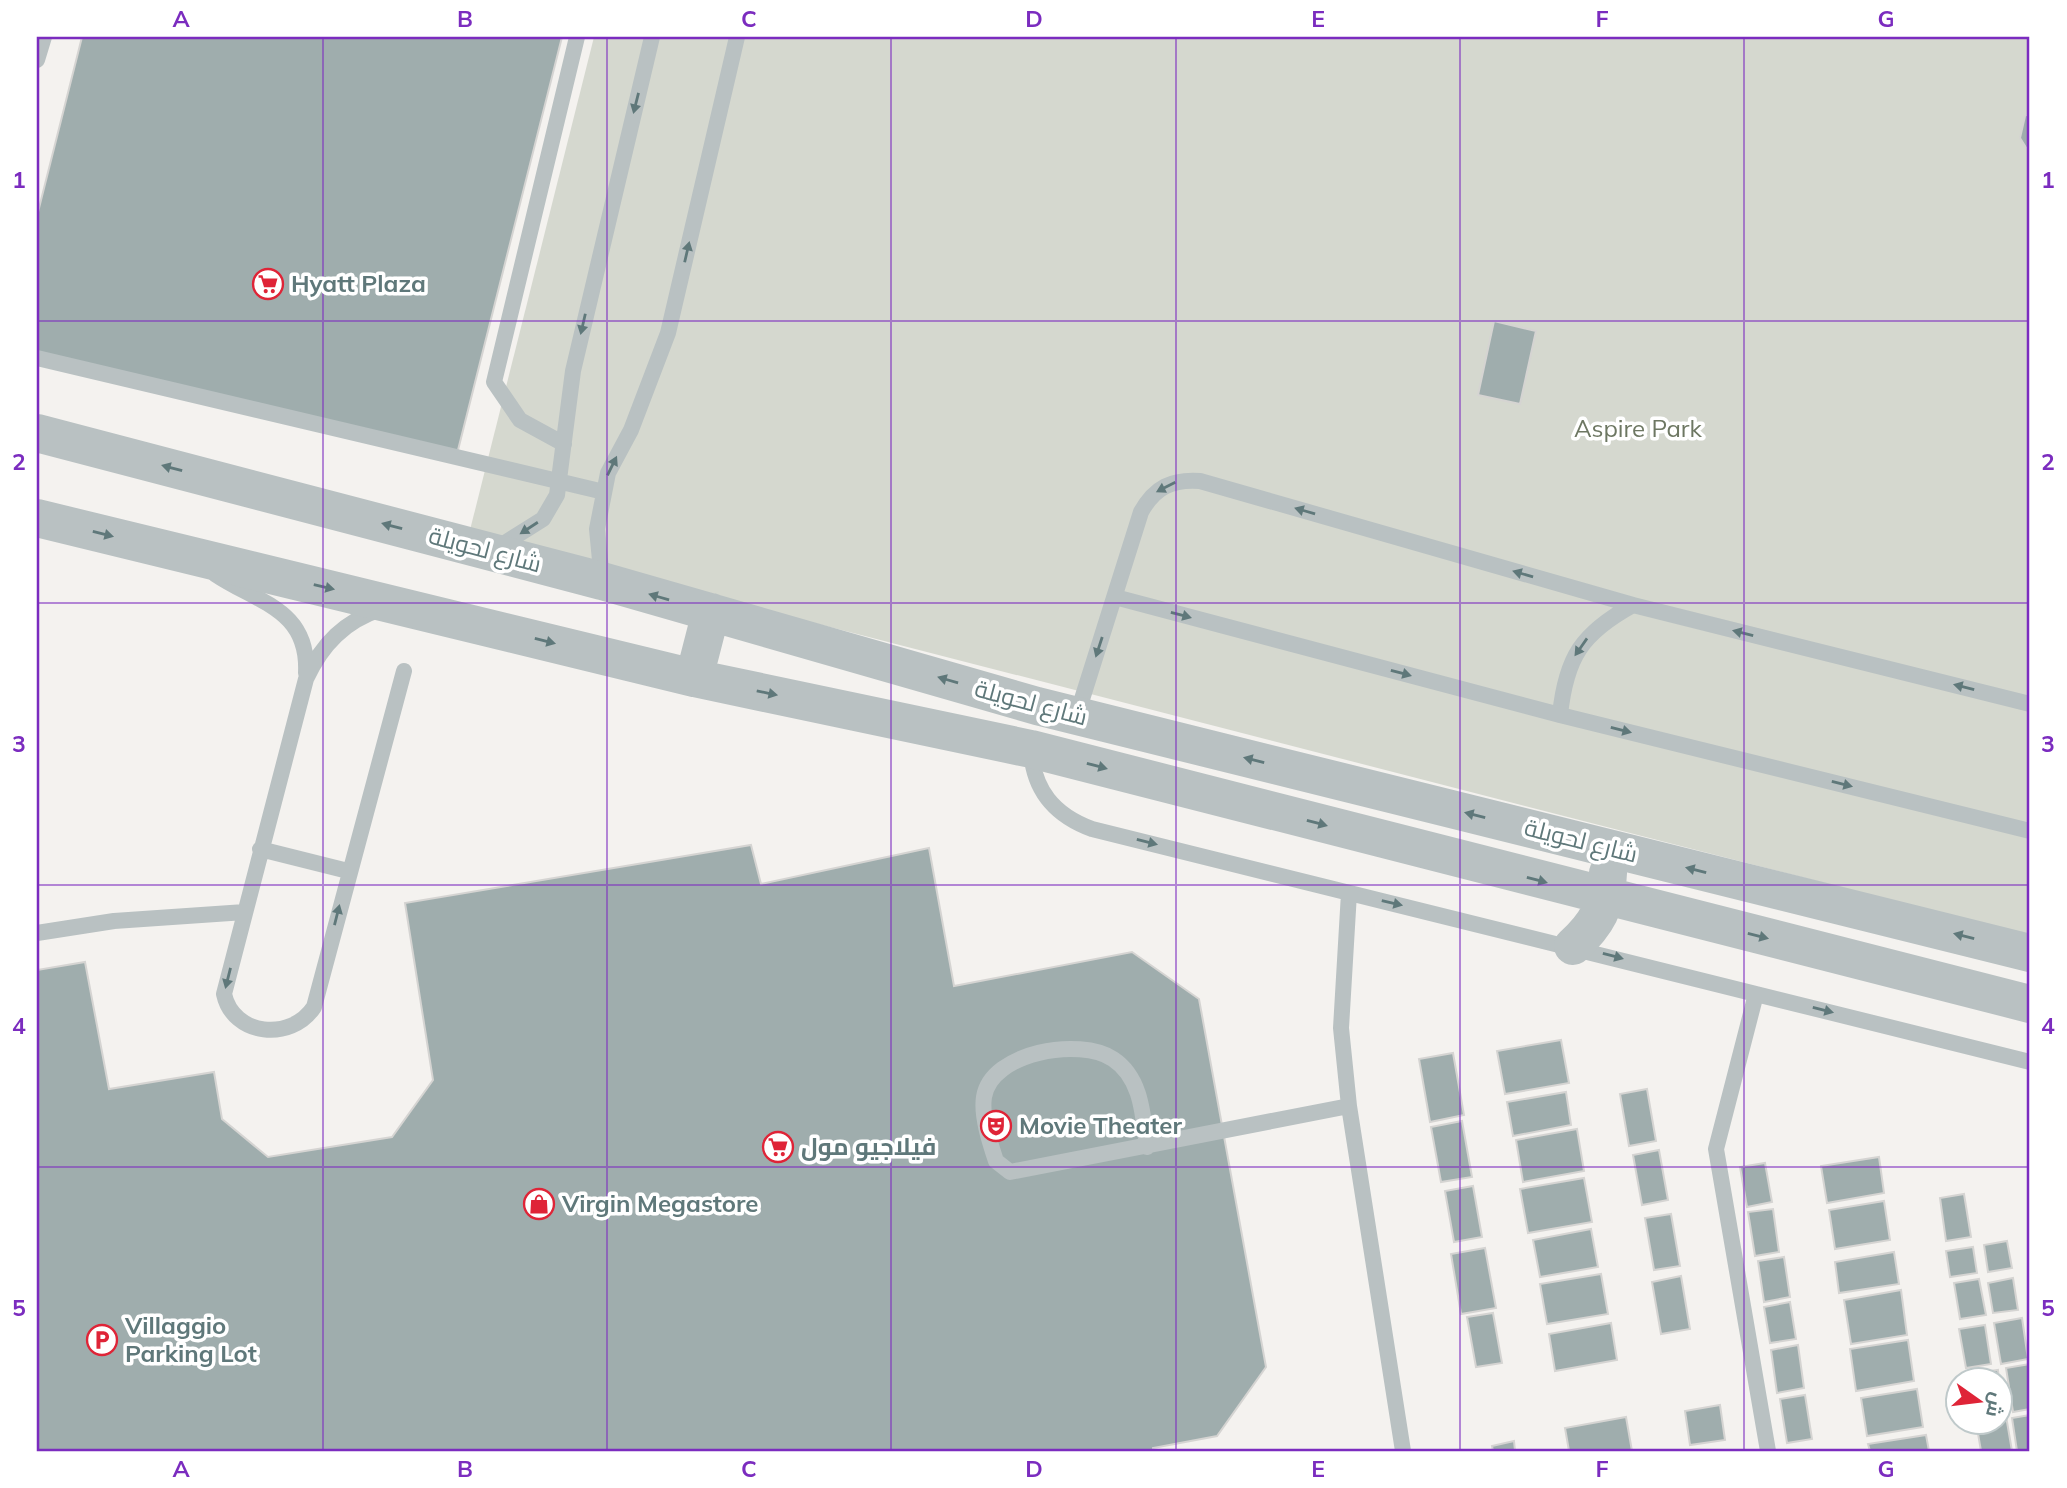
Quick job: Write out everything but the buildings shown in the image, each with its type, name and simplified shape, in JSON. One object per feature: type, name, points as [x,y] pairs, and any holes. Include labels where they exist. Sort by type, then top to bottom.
[{"type":"street","name":"شارع لحويلة","points":[[37,433],[602,581],[1077,716],[2030,953]]},
{"type":"street","name":"شارع لحويلة","points":[[37,518],[694,678],[1031,748],[1607,898],[2030,1004]]},
{"type":"street","points":[[694,678],[711,612]]},
{"type":"street","points":[[1573,946],[1593,928],[1607,898],[1609,848]]},
{"type":"lane","points":[[37,60],[44,37]]},
{"type":"lane","points":[[564,444],[520,420],[494,382],[577,37]]},
{"type":"lane","points":[[491,553],[543,519],[557,495],[573,371],[652,37]]},
{"type":"lane","points":[[602,581],[597,529],[608,472],[631,430],[668,333],[737,37]]},
{"type":"lane","points":[[37,358],[604,492]]},
{"type":"lane","points":[[1077,716],[1141,512],[1148,499],[1171,482],[1186,480],[1200,481],[1633,605],[2030,704]]},
{"type":"lane","points":[[193,555],[239,590],[279,609],[293,623],[303,640],[307,659],[306,679],[224,994],[227,1007],[236,1018],[248,1024],[286,1030],[307,1017],[314,1007],[348,871],[404,671]]},
{"type":"lane","points":[[1115,597],[1560,715],[2030,831]]},
{"type":"lane","points":[[306,679],[327,643],[343,628],[360,617],[400,605]]},
{"type":"lane","points":[[1560,715],[1564,680],[1578,648],[1602,622],[1633,605]]},
{"type":"lane","points":[[1031,748],[1036,782],[1045,798],[1059,812],[1075,822],[2030,1062]]},
{"type":"lane","points":[[260,849],[348,871]]},
{"type":"lane","points":[[1349,892],[1340,1028],[1349,1106],[1403,1451]]},
{"type":"lane","points":[[37,933],[114,920],[245,912]]},
{"type":"lane","points":[[1756,994],[1716,1149],[1768,1451]]},
{"type":"lane","points":[[1147,1147],[1139,1094],[1115,1060],[1096,1051],[1045,1050],[1024,1056],[992,1080],[984,1095],[996,1161],[1010,1172],[1147,1147],[1349,1106]]},
{"type":"green space","name":"Aspire Park","points":[[594,37],[2030,37],[2030,936],[469,534]]},
{"type":"place","name":"Hyatt Plaza","points":[[268,284]]},
{"type":"place","name":"Movie Theater","points":[[996,1126]]},
{"type":"place","name":"فيلاجيو مول","points":[[778,1147]]},
{"type":"place","name":"Virgin Megastore","points":[[539,1204]]},
{"type":"place","name":"Villaggio Parking Lot","points":[[102,1340]]}]
